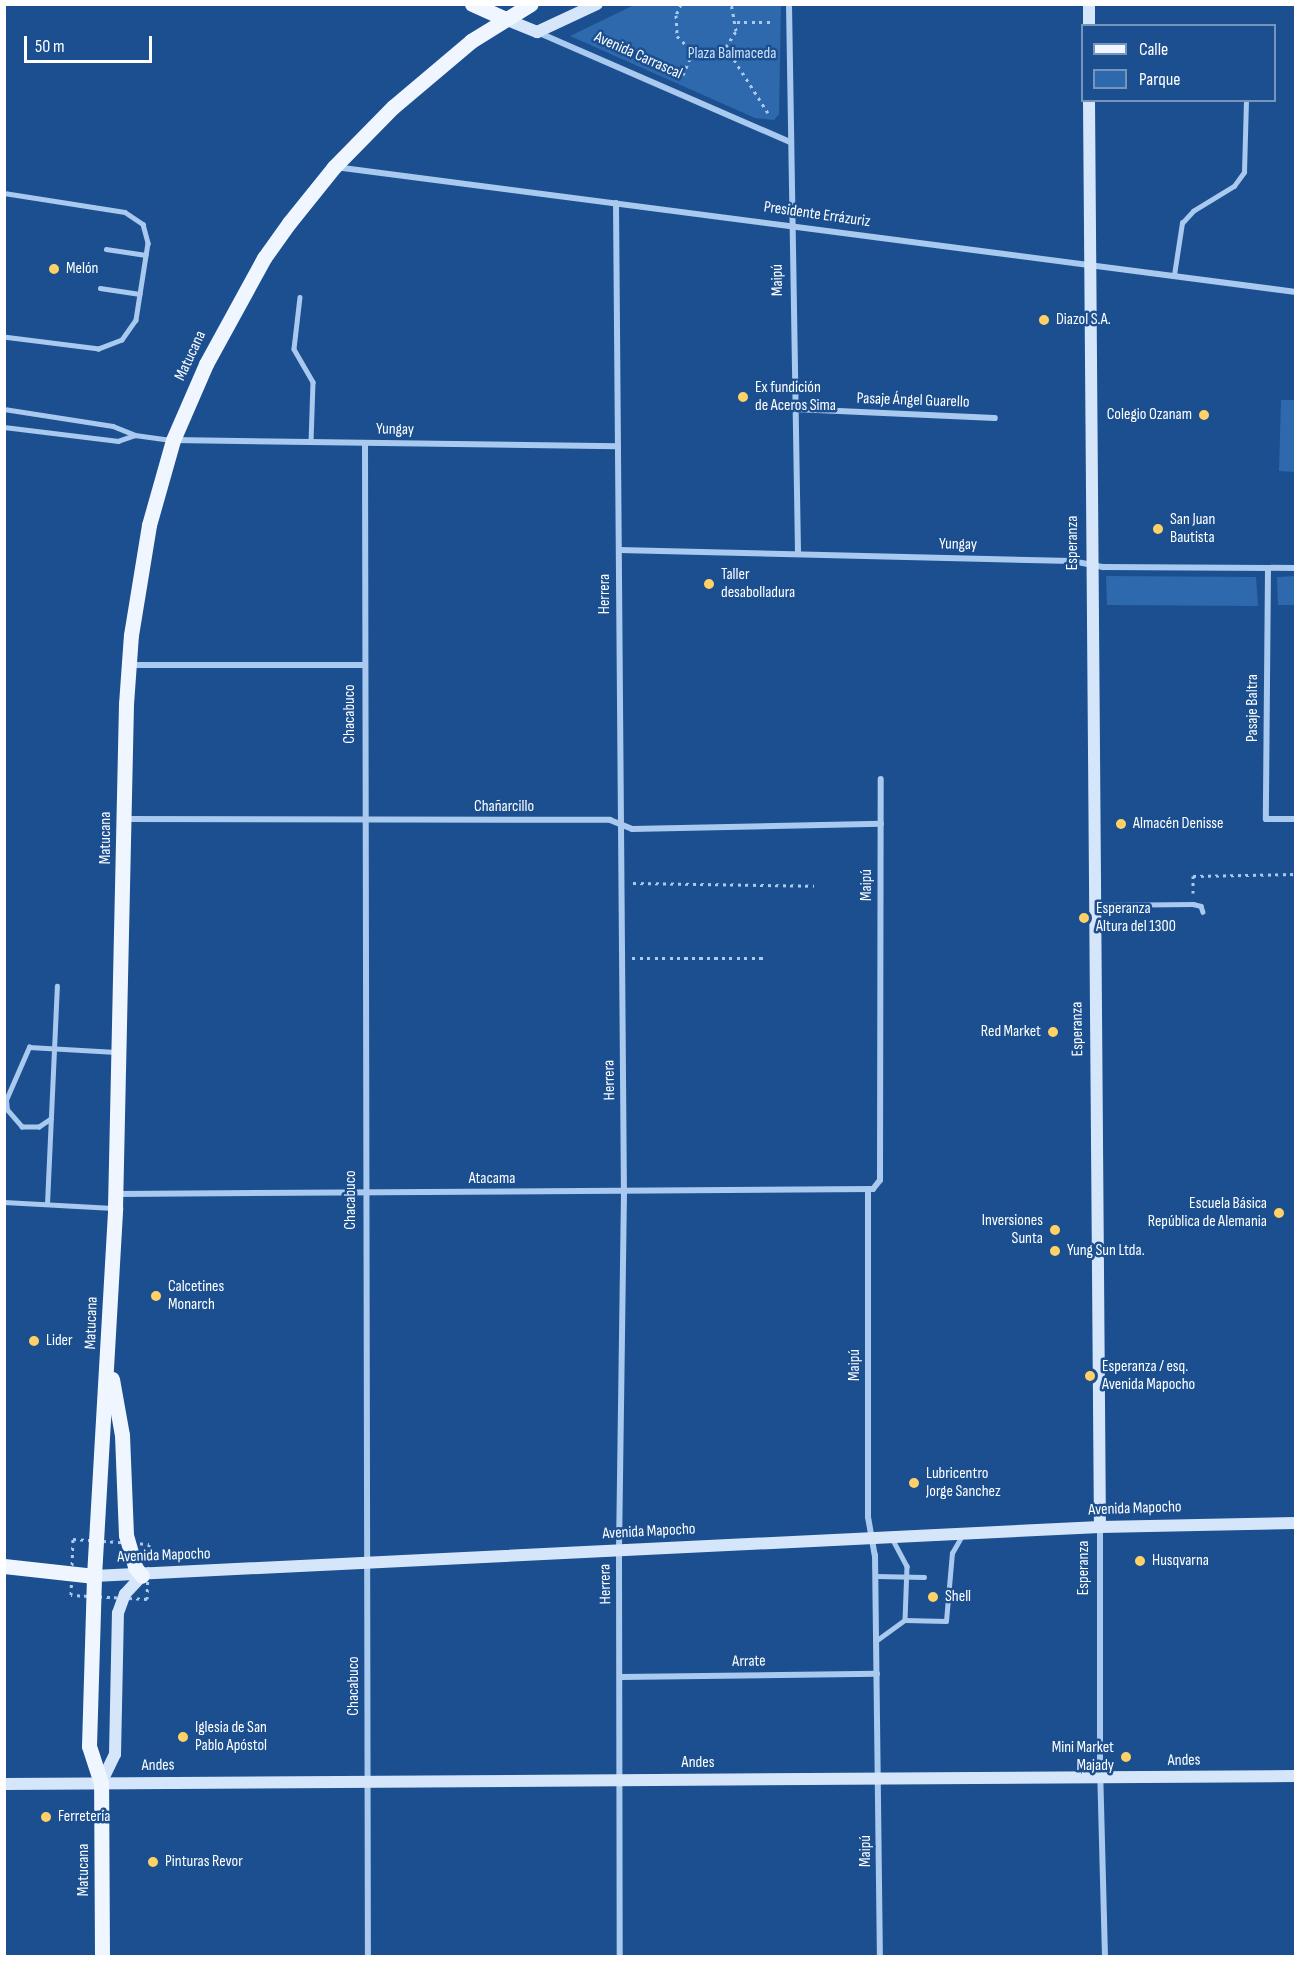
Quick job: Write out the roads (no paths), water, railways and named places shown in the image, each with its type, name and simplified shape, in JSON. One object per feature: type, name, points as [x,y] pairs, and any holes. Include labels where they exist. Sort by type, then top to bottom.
[{"type":"main road","name":"Avenida Carrascal","points":[[472,4],[537,32]]},
{"type":"main road","name":"Matucana","points":[[101,1783],[95,1773],[89,1746],[94,1576],[108,1361],[115,1201],[128,665],[143,556],[172,440],[224,329],[264,258],[334,167],[446,60],[531,4]]},
{"type":"main road","points":[[537,32],[597,4]]},
{"type":"main road","points":[[1089,4],[1089,24]]},
{"type":"main road","name":"Esperanza","points":[[1089,102],[1090,564],[1100,1527]]},
{"type":"main road","points":[[108,1361],[122,1435],[126,1535],[135,1567],[142,1576]]},
{"type":"main road","name":"Avenida Mapocho","points":[[4,1566],[94,1576],[142,1576],[1100,1527],[1296,1523]]},
{"type":"main road","name":"Matucana","points":[[102,1956],[101,1783],[115,1754],[118,1613],[125,1594],[142,1576]]},
{"type":"main road","name":"Andes","points":[[4,1784],[368,1779],[621,1780],[1296,1776]]},
{"type":"street","name":"Maipú","points":[[789,4],[790,225],[798,554]]},
{"type":"street","name":"Avenida Carrascal","points":[[537,32],[790,142]]},
{"type":"street","name":"Presidente Errázuriz","points":[[334,167],[1296,292]]},
{"type":"street","name":"Herrera","points":[[616,203],[624,1192],[619,1551],[620,1956]]},
{"type":"street","name":"Pasaje Ángel Guarello","points":[[794,410],[995,418]]},
{"type":"street","name":"Yungay","points":[[172,440],[618,446]]},
{"type":"street","name":"Chacabuco","points":[[365,443],[363,820],[368,1956]]},
{"type":"street","name":"Yungay","points":[[619,550],[1296,568]]},
{"type":"street","name":"Pasaje Baltra","points":[[1268,568],[1266,819],[1296,819]]},
{"type":"street","points":[[128,665],[364,665]]},
{"type":"street","name":"Maipú","points":[[880,1956],[876,1576],[868,1517],[868,1191],[880,1180],[881,779]]},
{"type":"street","name":"Chañarcillo","points":[[124,819],[610,820],[632,829],[881,824]]},
{"type":"street","name":"Atacama","points":[[115,1201],[365,1193],[868,1191]]},
{"type":"street","name":"Esperanza","points":[[1100,1527],[1100,1778],[1105,1956]]},
{"type":"street","name":"Arrate","points":[[621,1677],[878,1674]]},
{"type":"lane","points":[[1173,275],[1182,223],[1193,211],[1234,186],[1244,172],[1246,102]]},
{"type":"lane","points":[[4,193],[132,214],[146,230],[146,255],[133,327],[122,340],[107,348],[4,337]]},
{"type":"lane","points":[[106,249],[146,255]]},
{"type":"lane","points":[[100,288],[140,294]]},
{"type":"lane","points":[[300,297],[294,349],[313,382],[311,442]]},
{"type":"lane","points":[[4,409],[113,426],[135,435],[172,440]]},
{"type":"lane","points":[[4,427],[118,441],[135,435]]},
{"type":"lane","points":[[1094,905],[1193,904],[1201,906],[1203,912]]},
{"type":"lane","points":[[47,1204],[57,986]]},
{"type":"lane","points":[[51,1119],[39,1127],[22,1127],[12,1119],[5,1101],[29,1047],[119,1052]]},
{"type":"lane","points":[[4,1202],[47,1204],[115,1201]]},
{"type":"lane","points":[[877,1640],[905,1620],[946,1621],[947,1578],[954,1544],[964,1534]]},
{"type":"lane","points":[[891,1538],[902,1554],[908,1577],[905,1620]]},
{"type":"lane","points":[[876,1576],[924,1577]]},
{"type":"place","name":"Melón","points":[[54,269]]},
{"type":"place","name":"Diazol S.A.","points":[[1044,320]]},
{"type":"place","name":"Ex fundición de Aceros Sima","points":[[743,397]]},
{"type":"place","name":"Colegio Ozanam","points":[[1204,415]]},
{"type":"place","name":"San Juan Bautista","points":[[1158,529]]},
{"type":"place","name":"Taller desabolladura","points":[[709,584]]},
{"type":"place","name":"Almacén Denisse","points":[[1121,824]]},
{"type":"place","name":"Esperanza Altura del 1300","points":[[1084,918]]},
{"type":"place","name":"Red Market","points":[[1053,1032]]},
{"type":"place","name":"Escuela Básica República de Alemania","points":[[1279,1213]]},
{"type":"place","name":"Inversiones Sunta","points":[[1055,1230]]},
{"type":"place","name":"Yung Sun Ltda.","points":[[1055,1251]]},
{"type":"place","name":"Calcetines Monarch","points":[[156,1296]]},
{"type":"place","name":"Lider","points":[[34,1341]]},
{"type":"place","name":"Esperanza / esq. Avenida Mapocho","points":[[1090,1376]]},
{"type":"place","name":"Lubricentro Jorge Sanchez","points":[[914,1483]]},
{"type":"place","name":"Husqvarna","points":[[1140,1561]]},
{"type":"place","name":"Shell","points":[[933,1597]]},
{"type":"place","name":"Iglesia de San Pablo Apóstol","points":[[183,1737]]},
{"type":"place","name":"Mini Market Majady","points":[[1126,1757]]},
{"type":"place","name":"Ferretería","points":[[46,1817]]},
{"type":"place","name":"Pinturas Revor","points":[[153,1862]]},
{"type":"park label","name":"Plaza Balmaceda","points":[[732,54]]}]
